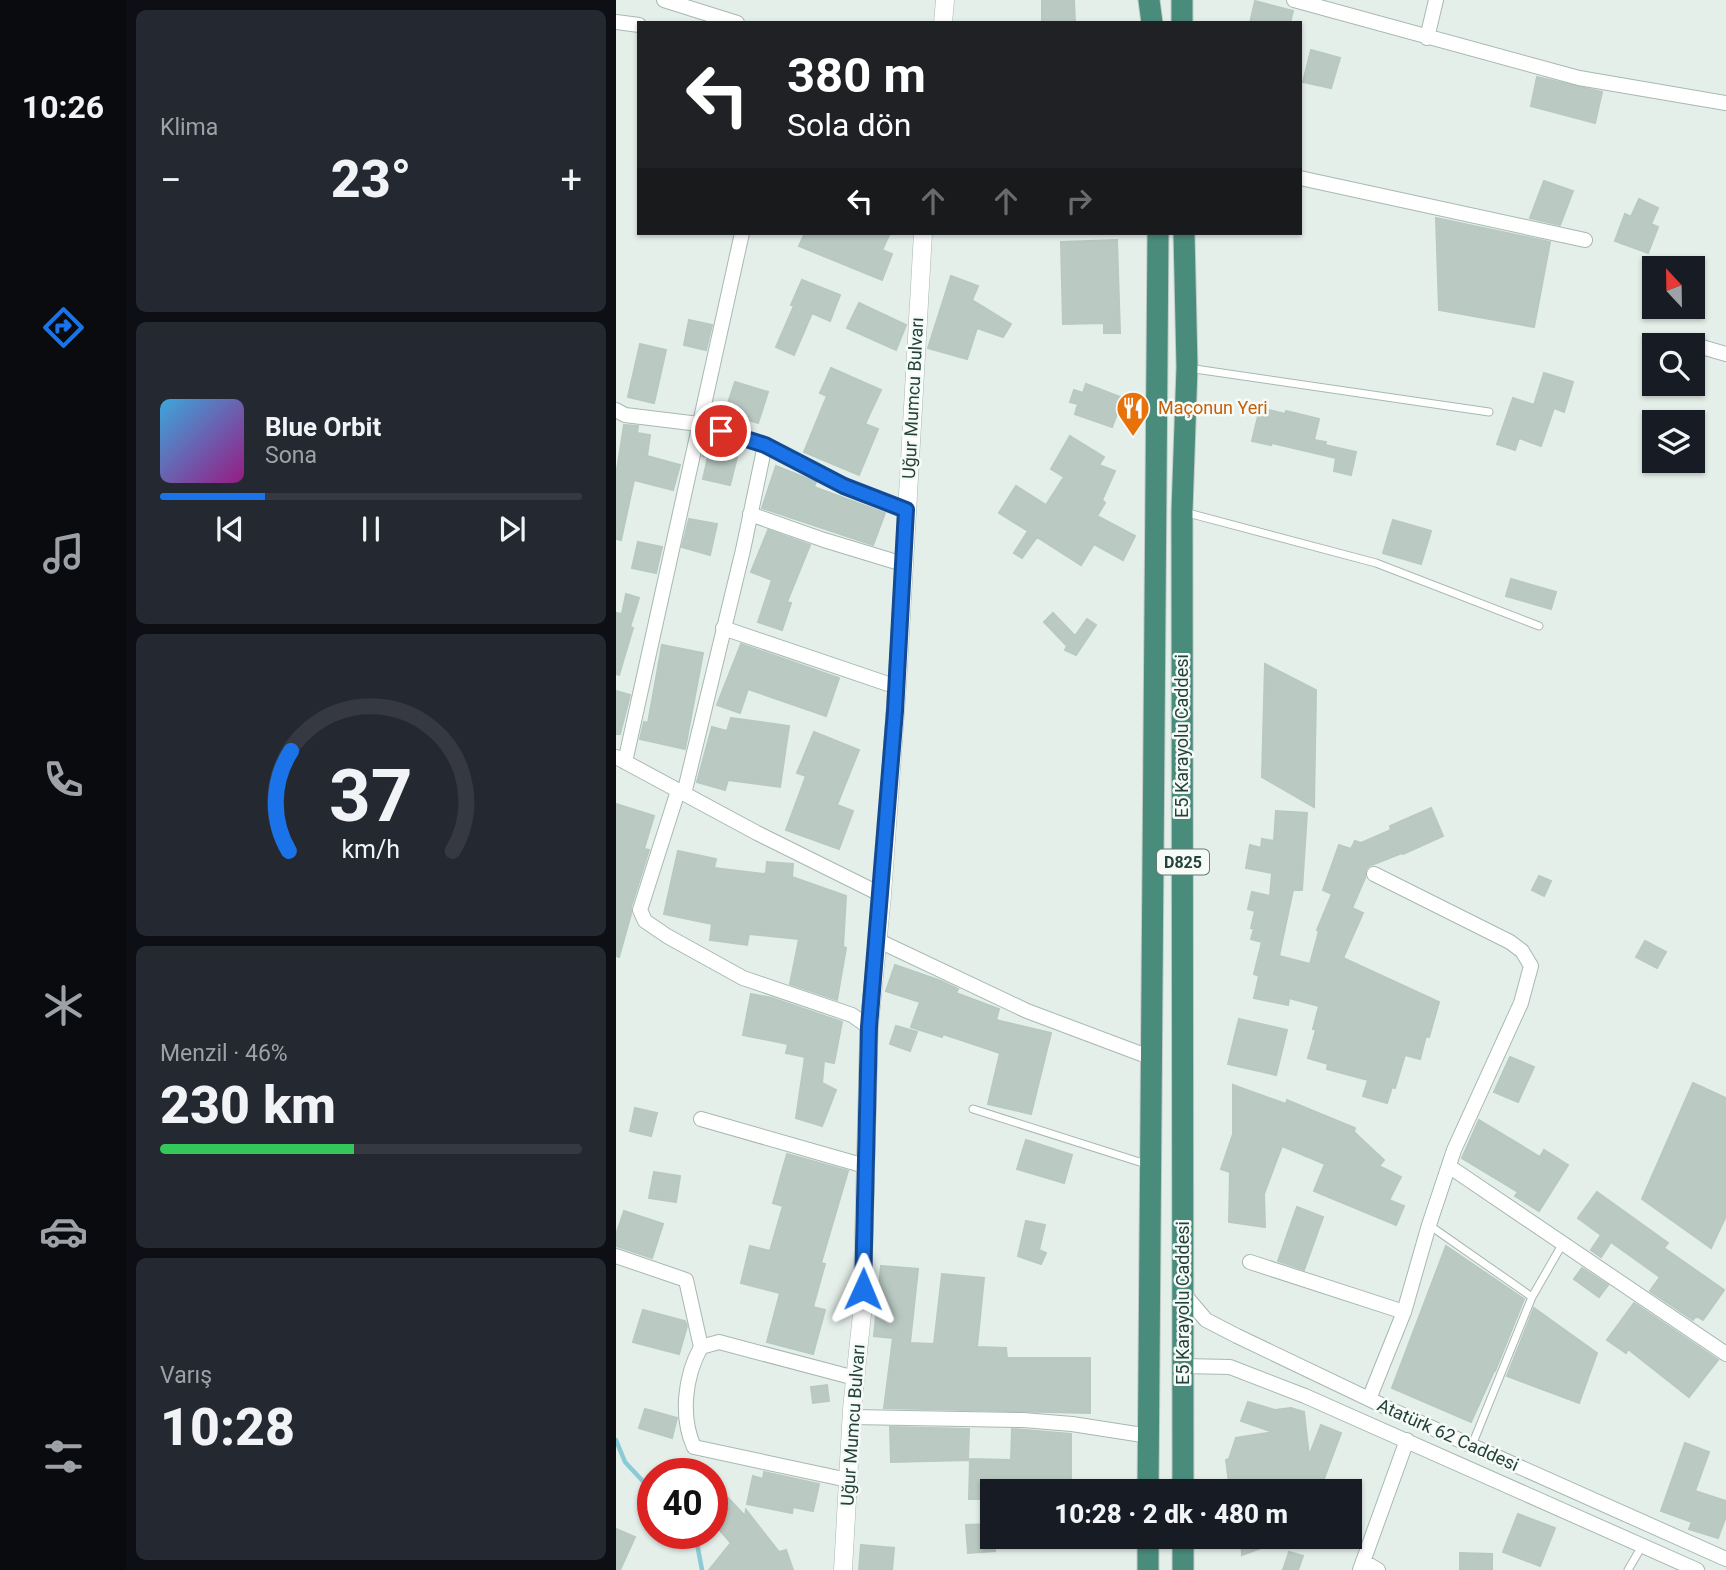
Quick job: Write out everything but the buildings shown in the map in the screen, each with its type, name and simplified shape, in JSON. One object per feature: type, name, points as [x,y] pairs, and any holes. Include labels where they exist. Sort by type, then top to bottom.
[{"type":"highway","points":[[1149,0],[1152,21]]},
{"type":"highway","points":[[1158,0],[1159,21]]},
{"type":"highway","points":[[1182,0],[1182,21]]},
{"type":"highway","name":"E5 Karayolu Caddesi","points":[[1149,1479],[1158,235]]},
{"type":"highway","name":"E5 Karayolu Caddesi","points":[[1183,1479],[1182,511],[1187,368],[1184,235]]},
{"type":"highway","points":[[1148,1549],[1148,1570]]},
{"type":"highway","points":[[1183,1549],[1183,1570]]},
{"type":"street","points":[[664,0],[705,6],[733,21]]},
{"type":"street","points":[[943,21],[945,0]]},
{"type":"street","points":[[1294,0],[1579,78],[1726,103]]},
{"type":"street","points":[[1427,38],[1436,0]]},
{"type":"street","points":[[616,22],[637,25]]},
{"type":"street","points":[[1302,178],[1585,240]]},
{"type":"street","points":[[742,235],[621,759],[757,833],[882,895]]},
{"type":"street","name":"Uğur Mumcu Bulvarı","points":[[843,1570],[852,1417],[862,1314],[869,1027],[882,895],[897,687],[923,235]]},
{"type":"street","points":[[1705,348],[1726,354]]},
{"type":"street","points":[[616,410],[625,415],[699,424],[765,445],[844,486],[906,510]]},
{"type":"street","points":[[765,445],[723,628],[681,792],[640,909],[645,921],[667,936],[743,978],[852,1015],[869,1027]]},
{"type":"street","points":[[750,514],[903,564]]},
{"type":"street","points":[[723,628],[897,687]]},
{"type":"street","points":[[1369,1399],[1404,1312],[1454,1150],[1521,1003],[1531,966],[1522,951],[1510,942],[1374,874]]},
{"type":"street","points":[[877,940],[1027,1011],[1152,1058]]},
{"type":"street","points":[[701,1118],[865,1166]]},
{"type":"street","points":[[1450,1167],[1726,1354]]},
{"type":"street","points":[[616,1256],[686,1280],[701,1346],[691,1365],[686,1403],[687,1432],[694,1447],[848,1480]]},
{"type":"street","points":[[1250,1262],[1404,1312]]},
{"type":"street","name":"Atatürk 62 Caddesi","points":[[1183,1293],[1206,1320],[1471,1446],[1726,1559]]},
{"type":"street","points":[[701,1346],[719,1342],[855,1378]]},
{"type":"street","name":"Atatürk 62 Caddesi","points":[[1183,1366],[1230,1367],[1407,1440],[1697,1570]]},
{"type":"street","points":[[852,1417],[1024,1420],[1072,1424],[1149,1436]]},
{"type":"street","points":[[1378,1570],[1362,1566],[1407,1440]]},
{"type":"lane","points":[[1187,368],[1489,412]]},
{"type":"lane","points":[[1182,511],[1376,564],[1539,626]]},
{"type":"lane","points":[[974,1109],[1151,1166]]},
{"type":"lane","points":[[1429,1225],[1532,1297]]},
{"type":"lane","points":[[1471,1446],[1532,1297],[1563,1243]]},
{"type":"lane","points":[[1628,1570],[1642,1545]]},
{"type":"waterway","points":[[616,1440],[625,1462],[637,1475]]},
{"type":"waterway","points":[[698,1549],[702,1570]]},
{"type":"place","name":"Maçonun Yeri","points":[[1133,438]]},
{"type":"route","points":[[721,431],[765,445],[844,486],[906,510],[882,895],[869,1027],[863,1289]]}]
